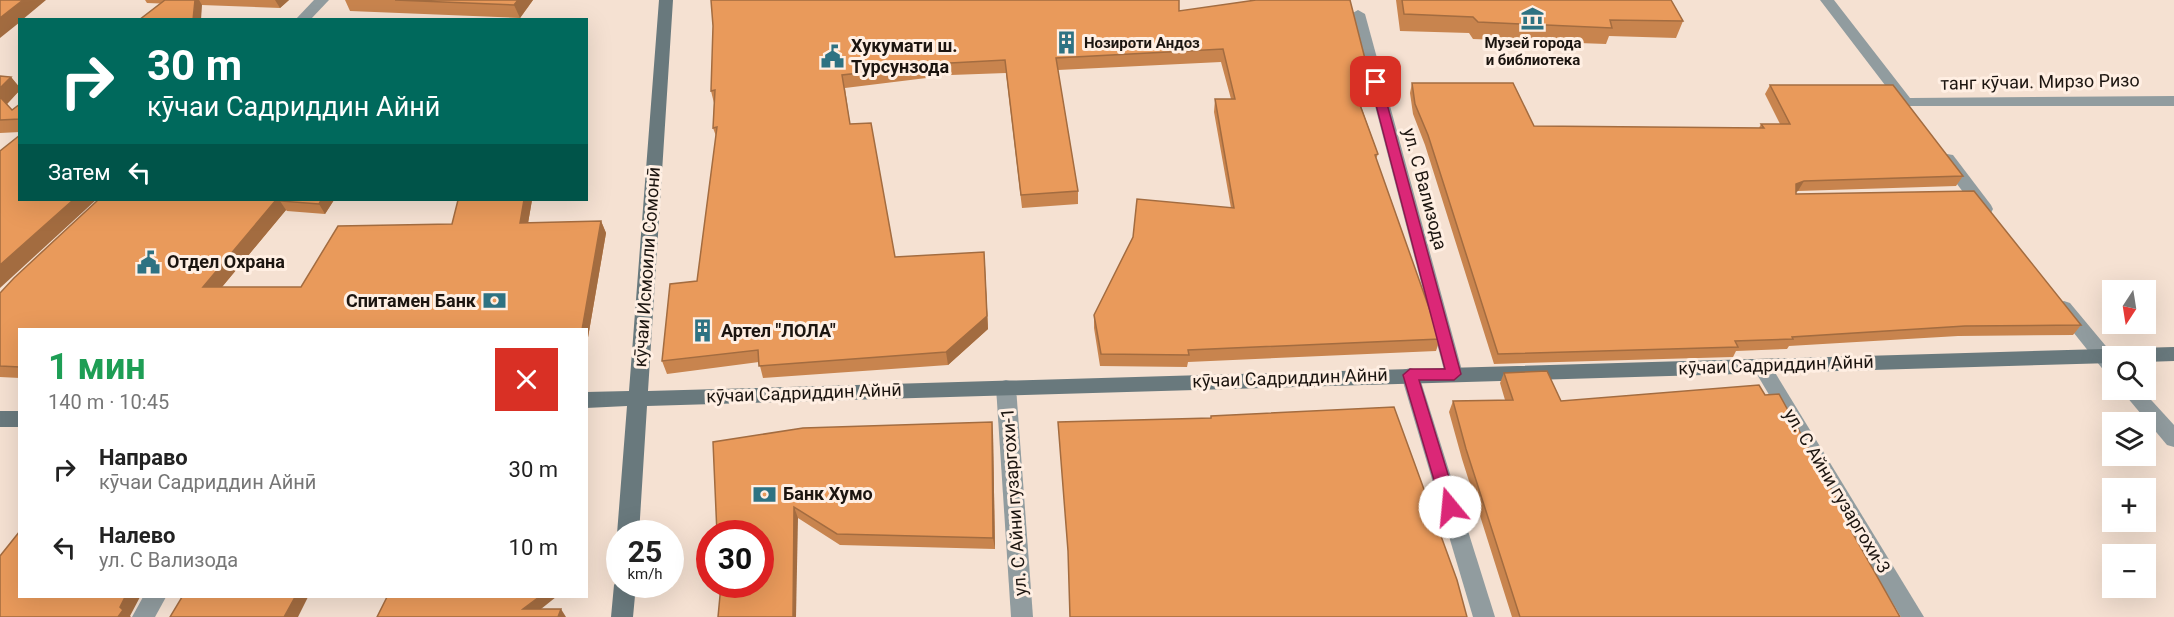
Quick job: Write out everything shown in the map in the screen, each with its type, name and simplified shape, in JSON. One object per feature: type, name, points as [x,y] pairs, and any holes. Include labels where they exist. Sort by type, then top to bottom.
[{"type":"street","points":[[304,18],[322,0]]},
{"type":"street","name":"кӯчаи Исмоили Сомонӣ","points":[[629,520],[666,0]]},
{"type":"street","points":[[1827,0],[1919,121]]},
{"type":"street","name":"ул. С Вализода","points":[[1358,15],[1454,374]]},
{"type":"street","name":"танг кӯчаи. Мирзо Ризо","points":[[1906,103],[2174,100]]},
{"type":"street","points":[[1939,148],[1993,220]]},
{"type":"street","points":[[1948,194],[1972,193]]},
{"type":"street","points":[[2051,292],[2102,356]]},
{"type":"street","name":"кӯчаи Садриддин Айнӣ","points":[[2156,356],[2174,354]]},
{"type":"street","name":"кӯчаи Садриддин Айнӣ","points":[[588,400],[1761,366],[2102,362]]},
{"type":"street","name":"ул. С Айни гузаргохи-3","points":[[1761,366],[1913,617]]},
{"type":"street","points":[[1410,375],[1484,617]]},
{"type":"street","name":"ул. С Айни гузаргохи-1","points":[[1006,387],[1022,617]]},
{"type":"street","points":[[2141,400],[2174,439]]},
{"type":"street","points":[[0,419],[18,419]]},
{"type":"street","points":[[143,617],[154,598]]},
{"type":"street","points":[[622,617],[624,598]]},
{"type":"building","points":[[0,0],[23,0],[0,18]]},
{"type":"building","points":[[165,0],[195,0],[193,18],[142,18]]},
{"type":"building","points":[[395,0],[518,0],[514,5]]},
{"type":"building","points":[[711,0],[1179,0],[1179,11],[1256,0],[1350,0],[1374,94],[1356,94],[1378,154],[1375,155],[1440,339],[1188,350],[1189,355],[1101,354],[1094,315],[1133,237],[1137,199],[1234,208],[1215,99],[1235,99],[1223,49],[1056,58],[1078,191],[1021,195],[1005,60],[950,63],[842,75],[850,124],[871,123],[895,257],[984,252],[987,316],[946,352],[759,366],[758,350],[662,361],[670,284],[697,281],[717,127],[713,128],[715,90],[711,91],[713,26]]},
{"type":"building","points":[[1402,0],[1671,0],[1683,21],[1610,20],[1612,28],[1478,22],[1473,17],[1404,14]]},
{"type":"building","points":[[0,76],[11,77],[0,88]]},
{"type":"building","points":[[1412,83],[1513,83],[1534,126],[1764,128],[1761,124],[1790,124],[1770,85],[1893,85],[1963,176],[1804,181],[1796,184],[1796,194],[1974,191],[2081,325],[1965,326],[1735,341],[1738,347],[1498,354],[1428,135],[1415,104]]},
{"type":"building","points":[[0,97],[12,110],[18,106],[18,119],[0,120]]},
{"type":"building","points":[[18,137],[18,201],[72,201],[0,265],[0,151]]},
{"type":"building","points":[[97,201],[275,201],[203,287],[301,287],[338,226],[452,224],[458,201],[524,201],[520,223],[601,221],[582,328],[18,328],[18,367],[0,366],[0,293]]},
{"type":"building","points":[[280,201],[320,201],[319,204]]},
{"type":"building","points":[[1547,371],[1561,401],[1759,385],[1765,395],[1779,394],[1851,525],[1848,525],[1900,617],[1520,617],[1466,449],[1453,401],[1513,400],[1504,373]]},
{"type":"building","points":[[1394,407],[1457,580],[1467,617],[1070,617],[1068,551],[1058,422],[1211,418],[1211,416]]},
{"type":"building","points":[[992,422],[993,538],[837,534],[794,507],[793,617],[718,617],[720,598],[774,598],[774,520],[716,520],[713,442],[803,428]]},
{"type":"building","points":[[18,534],[18,598],[124,598],[120,607],[123,610],[118,617],[0,617],[0,556]]},
{"type":"building","points":[[181,598],[294,598],[284,617],[170,617]]},
{"type":"building","points":[[386,598],[538,598],[523,609],[561,609],[558,617],[377,617]]},
{"type":"place","name":"Музей города и библиотека","points":[[1533,19]]},
{"type":"place","name":"Нозироти Андоз","points":[[1066,43]]},
{"type":"place","name":"Хукумати ш. Турсунзода","points":[[833,56]]},
{"type":"place","name":"Отдел Охрана","points":[[149,262]]},
{"type":"place","name":"Спитамен Банк","points":[[494,301]]},
{"type":"place","name":"Артел \"ЛОЛА\"","points":[[703,331]]},
{"type":"place","name":"Банк Хумо","points":[[765,494]]},
{"type":"route","points":[[1376,82],[1454,374],[1410,375],[1450,507]]}]
